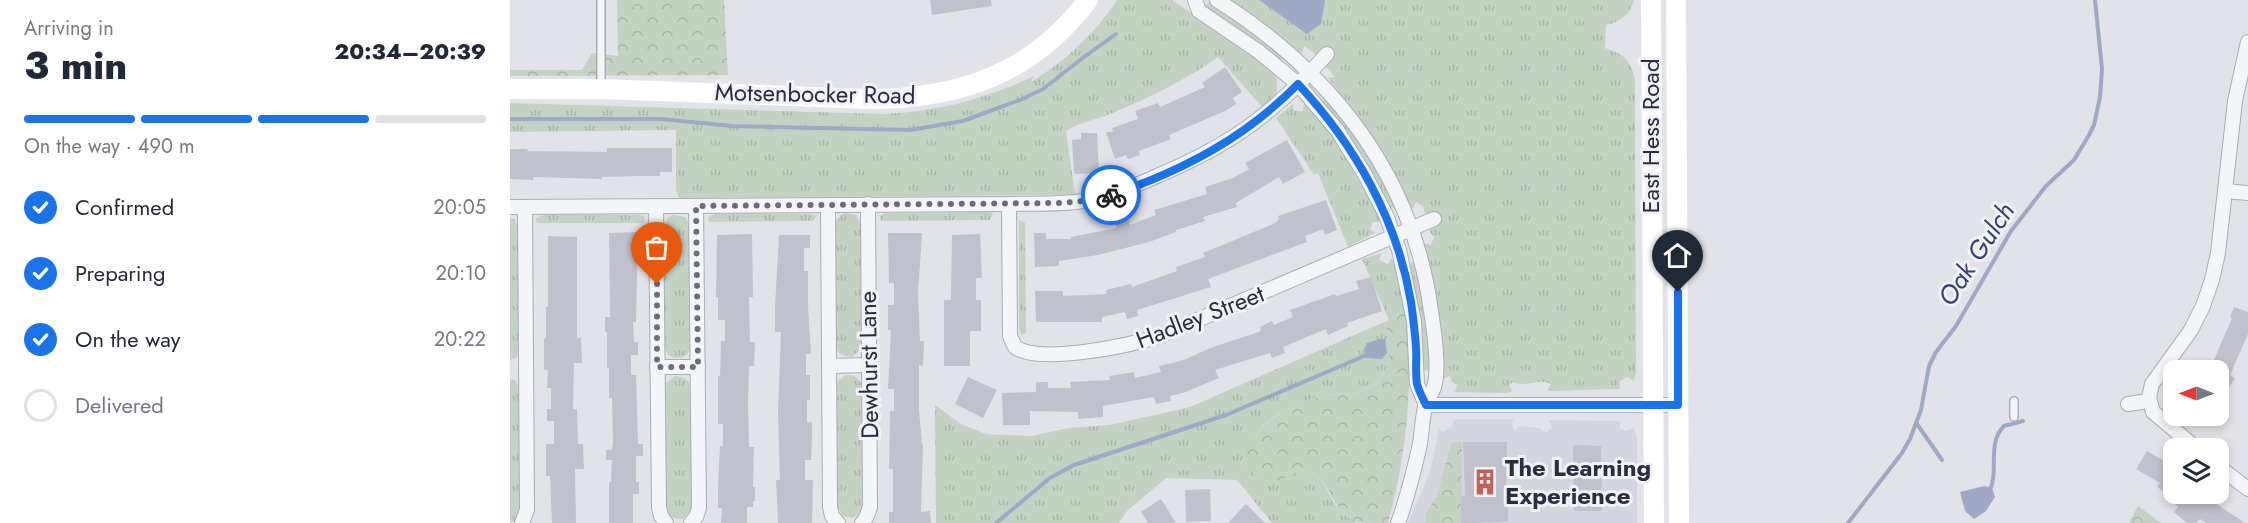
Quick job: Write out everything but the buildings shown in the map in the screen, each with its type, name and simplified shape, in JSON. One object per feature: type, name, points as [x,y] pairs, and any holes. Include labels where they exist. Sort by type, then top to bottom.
[{"type":"main road","name":"Motsenbocker Road","points":[[510,89],[601,89],[868,99],[899,99],[931,95],[965,87],[1009,69],[1053,39],[1088,0]]},
{"type":"main road","name":"East Hess Road","points":[[1651,0],[1654,523]]},
{"type":"main road","name":"East Hess Road","points":[[1676,0],[1679,523]]},
{"type":"street","points":[[1195,0],[1199,11],[1265,57],[1298,84],[1337,130],[1356,158],[1381,205],[1394,236],[1410,299],[1416,348],[1417,384],[1426,405]]},
{"type":"street","points":[[1217,0],[1275,40],[1311,72],[1342,106],[1364,136],[1389,178],[1411,229],[1425,277],[1434,332],[1436,384],[1426,405],[1416,461],[1398,523]]},
{"type":"street","points":[[2184,438],[2159,418],[2151,408],[2149,401],[2152,384],[2192,330],[2206,299],[2218,253],[2235,101],[2248,42]]},
{"type":"street","points":[[510,207],[1009,204],[1084,201],[1113,194],[1143,182],[1233,139],[1271,111],[1327,54]]},
{"type":"street","points":[[2225,191],[2248,193]]},
{"type":"street","name":"Dewhurst Lane","points":[[828,204],[830,507],[832,516],[838,523]]},
{"type":"street","name":"Dewhurst Lane","points":[[862,523],[870,507],[868,204]]},
{"type":"street","name":"Hadley Street","points":[[1009,204],[1011,352],[1025,353],[1069,353],[1110,348],[1149,339],[1189,325],[1434,219]]},
{"type":"street","points":[[656,206],[659,508],[666,523]]},
{"type":"street","points":[[691,523],[696,518],[699,508],[696,206]]},
{"type":"street","points":[[522,523],[527,510],[525,207]]},
{"type":"street","points":[[829,366],[869,365]]},
{"type":"street","points":[[657,367],[698,367]]},
{"type":"street","points":[[510,368],[525,368]]},
{"type":"street","points":[[2128,404],[2149,401]]},
{"type":"street","points":[[1426,405],[1678,405]]},
{"type":"street","points":[[2229,474],[2248,489]]},
{"type":"lane","points":[[601,0],[601,89]]},
{"type":"lane","points":[[2014,401],[2014,417]]},
{"type":"shaded area","points":[[1454,419],[1514,420],[1512,423],[1514,430],[1520,426],[1540,428],[1546,433],[1552,427],[1549,420],[1620,421],[1620,428],[1626,431],[1633,428],[1637,437],[1637,523],[1408,523],[1430,472],[1439,429],[1443,432],[1452,426]]},
{"type":"green space","points":[[617,0],[724,0],[728,75],[510,76],[510,70],[582,70],[592,53],[618,56]]},
{"type":"green space","points":[[1117,0],[1172,0],[1251,53],[1276,74],[1277,92],[1262,107],[1218,57],[1193,74],[1152,95],[1071,128],[1066,131],[1075,194],[1064,195],[679,198],[676,190],[676,130],[510,132],[510,103],[883,114],[903,113],[960,103],[979,98],[1034,76],[1031,82],[1078,46]]},
{"type":"green space","points":[[1228,0],[1634,0],[1624,17],[1606,25],[1605,48],[1626,59],[1635,80],[1636,373],[1634,381],[1627,377],[1619,382],[1620,389],[1550,391],[1547,390],[1551,384],[1547,382],[1518,384],[1513,382],[1509,385],[1513,391],[1507,393],[1455,392],[1457,385],[1452,382],[1450,376],[1442,379],[1423,243],[1431,245],[1434,237],[1430,232],[1423,206],[1416,202],[1413,209],[1410,206],[1374,139],[1328,78],[1335,77],[1315,54],[1304,46],[1302,53],[1299,52],[1269,27]]},
{"type":"green space","points":[[1209,2],[1250,29],[1283,55],[1283,59],[1278,60],[1206,8]]},
{"type":"green space","points":[[1325,98],[1370,155],[1395,206],[1393,208],[1388,206],[1359,153],[1322,102]]},
{"type":"green space","points":[[1293,104],[1294,111],[1303,111],[1304,104],[1325,123],[1346,154],[1379,216],[1380,222],[1373,222],[1370,229],[1375,233],[1348,247],[1318,173],[1314,175],[1276,118]]},
{"type":"green space","points":[[845,213],[856,215],[862,225],[862,348],[852,357],[841,354],[835,344],[834,224]]},
{"type":"green space","points":[[885,213],[993,213],[990,220],[881,221],[880,216]]},
{"type":"green space","points":[[715,214],[810,214],[817,216],[813,221],[709,222],[708,217]]},
{"type":"green space","points":[[544,215],[640,215],[645,217],[644,223],[538,223],[535,219]]},
{"type":"green space","points":[[674,215],[685,217],[690,225],[691,346],[688,353],[680,358],[669,356],[664,348],[663,230],[668,217]]},
{"type":"green space","points":[[510,218],[514,219],[520,229],[521,350],[516,358],[510,360]]},
{"type":"green space","points":[[1019,220],[1025,223],[1026,333],[1021,335],[1019,327]]},
{"type":"green space","points":[[1382,253],[1379,260],[1388,264],[1391,258],[1396,266],[1406,312],[1389,320],[1362,259]]},
{"type":"green space","points":[[1411,262],[1416,263],[1427,319],[1430,370],[1428,371],[1423,369],[1419,316],[1409,268]]},
{"type":"green space","points":[[1406,312],[1409,365],[1407,418],[1400,471],[1388,523],[1355,522],[1347,517],[1323,482],[1309,472],[1299,472],[1277,481],[1271,481],[1259,478],[1245,466],[1247,452],[1253,439],[1273,418],[1300,403],[1331,394],[1356,393],[1370,387],[1378,380],[1384,372],[1389,354],[1384,322]]},
{"type":"green space","points":[[1384,322],[1389,353],[1384,372],[1378,380],[1360,392],[1319,397],[1298,404],[1278,415],[1261,428],[1256,435],[1245,466],[1259,478],[1271,481],[1299,472],[1309,472],[1319,478],[1337,507],[1356,523],[1272,523],[1237,480],[1166,478],[1127,511],[1119,523],[936,523],[935,405],[961,424],[986,434],[1032,436],[1069,428],[1110,425],[1190,407]]},
{"type":"green space","points":[[846,375],[855,376],[862,384],[865,502],[862,511],[853,518],[843,516],[836,505],[836,389],[838,381]]},
{"type":"green space","points":[[675,376],[686,379],[691,389],[693,505],[691,511],[683,519],[672,517],[665,509],[664,389],[666,383]]},
{"type":"green space","points":[[510,379],[515,380],[521,390],[522,511],[513,522],[510,522]]},
{"type":"green space","points":[[1462,442],[1461,523],[1426,523],[1426,513],[1437,496],[1451,443]]},
{"type":"green space","points":[[2138,506],[2161,523],[2129,523]]},
{"type":"water","points":[[1259,0],[1325,0],[1321,24],[1307,34]]},
{"type":"water","points":[[1385,339],[1387,353],[1382,359],[1366,358],[1364,349],[1367,343]]},
{"type":"water","points":[[1984,486],[1992,488],[1995,497],[1986,511],[1974,519],[1965,511],[1960,492]]},
{"type":"waterway","name":"Oak Gulch","points":[[1848,523],[1902,453],[1910,439],[1921,410],[1929,366],[1936,352],[1956,326],[2011,231],[2046,186],[2074,160],[2094,125],[2100,97],[2102,69],[2095,0]]},
{"type":"waterway","points":[[510,119],[661,119],[732,126],[910,130],[963,121],[1020,100],[1043,89],[1116,34]]},
{"type":"waterway","points":[[996,523],[1050,478],[1074,465],[1226,415],[1369,354]]},
{"type":"waterway","points":[[1989,492],[1993,476],[1994,450],[1999,433],[2004,426],[2023,421]]},
{"type":"waterway","points":[[1917,424],[1942,460]]},
{"type":"way so far","points":[[657,284],[657,367],[698,367],[696,206],[1060,203],[1111,195]]},
{"type":"place","name":"The Learning Experience","points":[[1485,482]]},
{"type":"route","points":[[1111,195],[1205,155],[1233,139],[1271,111],[1298,84],[1337,130],[1364,173],[1389,224],[1399,250],[1410,299],[1414,321],[1417,384],[1426,405],[1678,405],[1678,292]]}]
